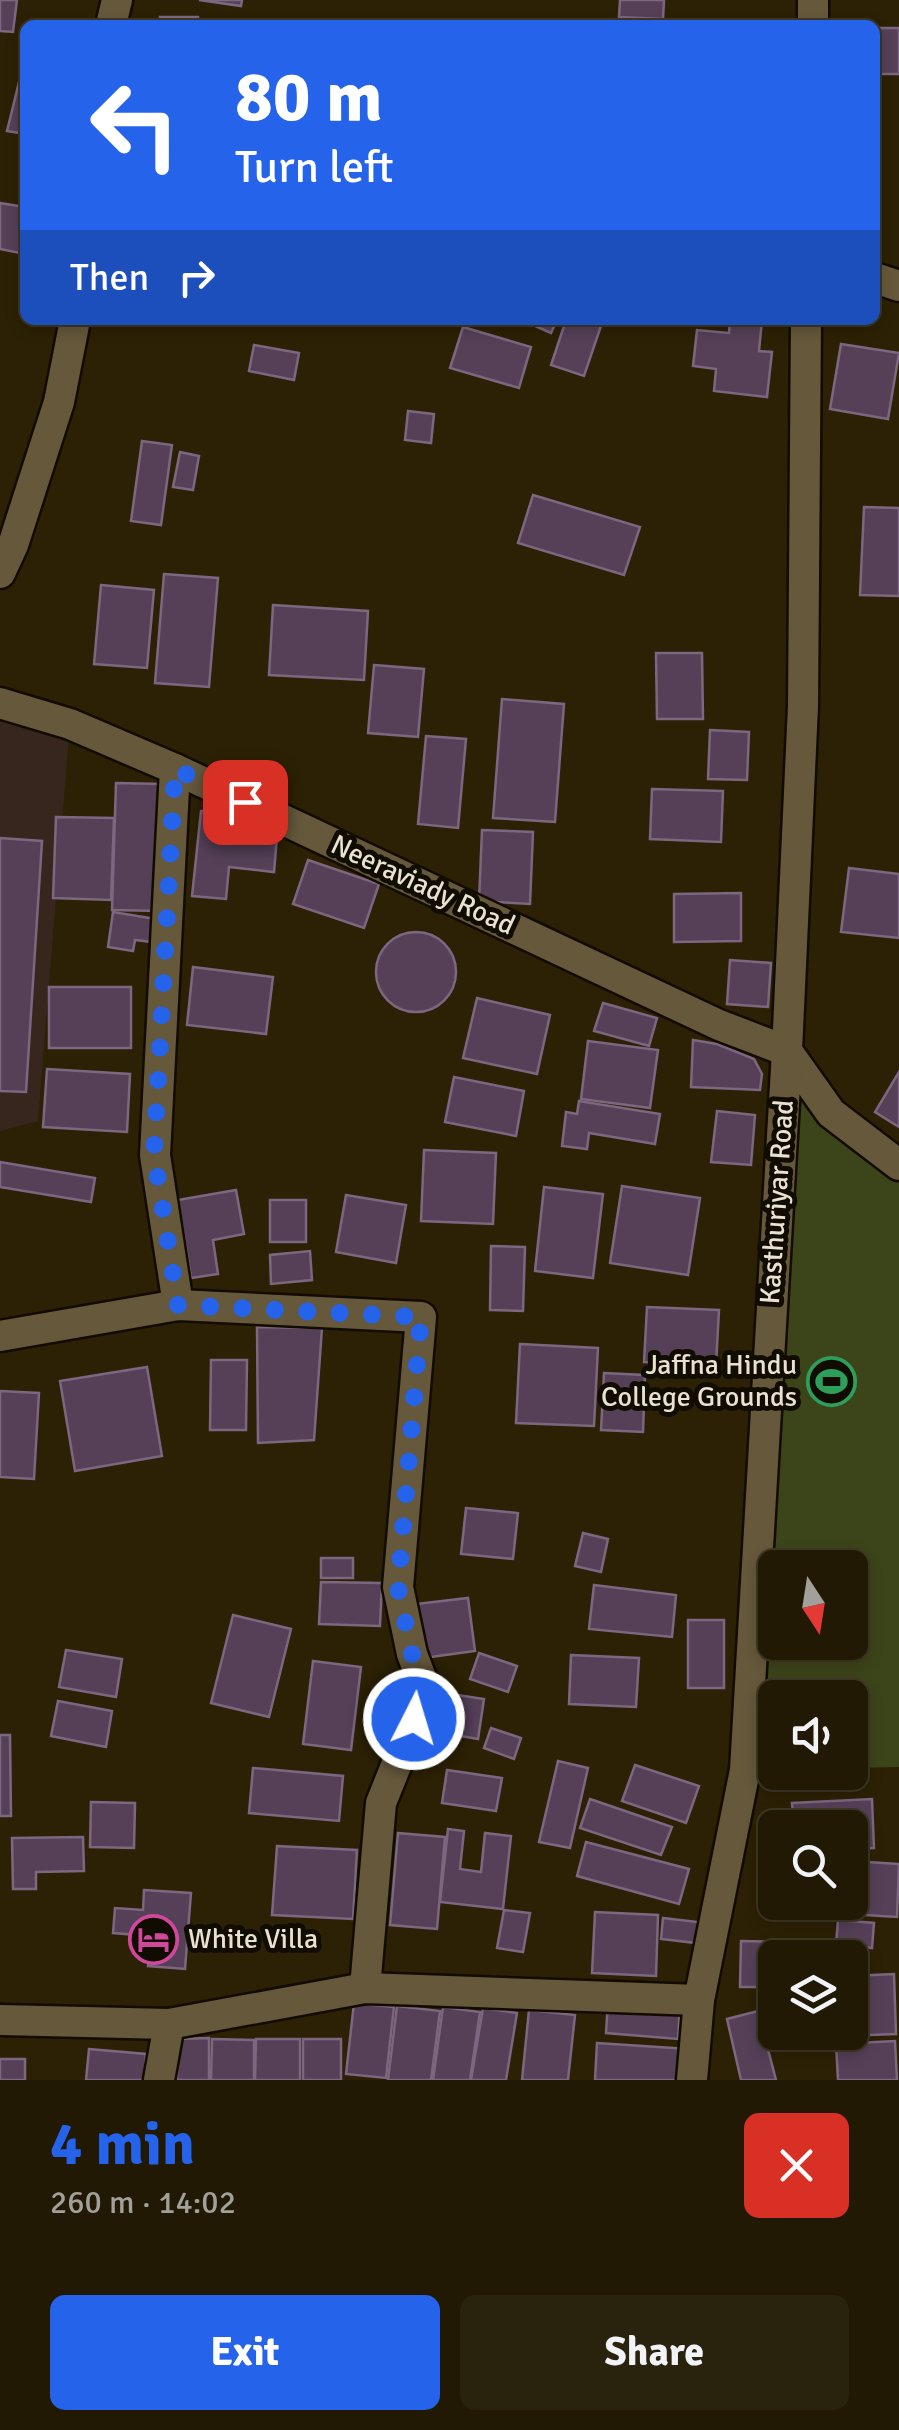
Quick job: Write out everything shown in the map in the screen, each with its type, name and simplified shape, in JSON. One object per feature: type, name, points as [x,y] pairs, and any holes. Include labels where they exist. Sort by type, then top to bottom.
[{"type":"street","points":[[0,572],[6,543],[59,402],[74,325]]},
{"type":"street","name":"Kasthuriyar Road","points":[[692,2080],[699,2000],[744,1770],[787,1051],[802,706],[806,325]]},
{"type":"street","name":"Neeraviady Road","points":[[0,704],[70,724],[175,769],[719,1025],[787,1051]]},
{"type":"street","points":[[175,769],[154,1154],[178,1305]]},
{"type":"street","points":[[787,1051],[831,1113],[899,1165]]},
{"type":"street","points":[[0,1336],[178,1305],[421,1317],[398,1588],[412,1654],[426,1691],[381,1803],[365,1988]]},
{"type":"street","points":[[0,2020],[169,2024],[365,1988],[699,2000]]},
{"type":"street","points":[[159,2080],[169,2024]]},
{"type":"shaded area","points":[[0,703],[70,724],[38,1121],[0,1131]]},
{"type":"green space","name":"Jaffna Hindu College Grounds","points":[[787,1051],[899,1165],[899,1767],[868,1768],[868,1680],[758,1680],[758,1770],[745,1770]]},
{"type":"building","points":[[0,0],[17,0],[13,32],[0,31]]},
{"type":"building","points":[[199,0],[242,0],[241,6]]},
{"type":"building","points":[[620,0],[664,0],[663,19],[619,17]]},
{"type":"building","points":[[160,17],[198,17],[198,20]]},
{"type":"building","points":[[880,28],[899,28],[899,74],[880,74]]},
{"type":"building","points":[[20,78],[20,133],[7,131]]},
{"type":"building","points":[[0,203],[20,206],[20,253],[0,249]]},
{"type":"building","points":[[533,325],[555,325],[551,333]]},
{"type":"building","points":[[564,325],[601,325],[584,376],[551,365]]},
{"type":"building","points":[[730,325],[762,325],[759,351],[772,352],[767,397],[714,391],[716,369],[693,366],[697,330],[729,333]]},
{"type":"building","points":[[463,327],[531,347],[519,388],[450,368]]},
{"type":"building","points":[[841,344],[899,353],[888,419],[830,409]]},
{"type":"building","points":[[254,345],[299,353],[294,380],[249,371]]},
{"type":"building","points":[[408,411],[434,414],[431,443],[405,440]]},
{"type":"building","points":[[142,441],[172,445],[161,525],[131,521]]},
{"type":"building","points":[[180,452],[199,456],[193,490],[173,487]]},
{"type":"building","points":[[533,495],[640,527],[624,575],[518,543]]},
{"type":"building","points":[[864,507],[899,508],[899,596],[860,595]]},
{"type":"building","points":[[164,574],[218,578],[209,687],[155,683]]},
{"type":"building","points":[[101,585],[154,590],[147,668],[94,664]]},
{"type":"building","points":[[273,605],[368,611],[364,680],[269,675]]},
{"type":"building","points":[[656,653],[702,653],[703,719],[657,719]]},
{"type":"building","points":[[374,665],[424,669],[418,737],[368,733]]},
{"type":"building","points":[[502,699],[564,704],[555,822],[493,818]]},
{"type":"building","points":[[710,730],[749,732],[747,780],[708,779]]},
{"type":"building","points":[[426,736],[466,739],[458,828],[418,824]]},
{"type":"building","points":[[116,783],[163,784],[159,911],[112,910]]},
{"type":"building","points":[[652,789],[723,791],[721,842],[650,839]]},
{"type":"building","points":[[201,811],[234,814],[233,832],[277,837],[274,872],[229,867],[226,899],[192,896]]},
{"type":"building","points":[[56,817],[114,818],[111,900],[53,898]]},
{"type":"building","points":[[482,830],[533,832],[530,904],[479,901]]},
{"type":"building","points":[[0,838],[42,841],[26,1092],[0,1091]]},
{"type":"building","points":[[308,860],[379,884],[364,928],[293,904]]},
{"type":"building","points":[[849,868],[899,874],[899,938],[841,932]]},
{"type":"building","points":[[741,893],[741,941],[674,942],[674,894]]},
{"type":"building","points":[[113,912],[156,919],[152,942],[135,940],[133,951],[108,947]]},
{"type":"building","points":[[408,932],[424,932],[445,943],[456,972],[445,1001],[424,1012],[408,1012],[394,1006],[382,994],[376,980],[376,964],[382,950],[394,938]]},
{"type":"building","points":[[730,960],[771,963],[768,1007],[727,1004]]},
{"type":"building","points":[[193,967],[273,977],[266,1034],[187,1025]]},
{"type":"building","points":[[49,987],[131,987],[131,1048],[49,1048]]},
{"type":"building","points":[[477,998],[550,1015],[537,1074],[463,1058]]},
{"type":"building","points":[[603,1003],[657,1018],[649,1046],[594,1031]]},
{"type":"building","points":[[693,1040],[717,1044],[754,1059],[762,1074],[760,1090],[691,1087]]},
{"type":"building","points":[[588,1041],[658,1050],[650,1108],[581,1099]]},
{"type":"building","points":[[47,1069],[130,1074],[127,1132],[43,1127]]},
{"type":"building","points":[[899,1072],[899,1127],[875,1112]]},
{"type":"building","points":[[454,1077],[524,1091],[516,1136],[445,1122]]},
{"type":"building","points":[[579,1101],[660,1114],[655,1144],[589,1133],[587,1149],[562,1146],[566,1112],[577,1114]]},
{"type":"building","points":[[717,1111],[755,1115],[751,1165],[711,1162]]},
{"type":"building","points":[[424,1150],[496,1153],[493,1224],[421,1221]]},
{"type":"building","points":[[0,1162],[95,1178],[91,1202],[0,1187]]},
{"type":"building","points":[[622,1186],[700,1198],[688,1275],[610,1263]]},
{"type":"building","points":[[544,1187],[603,1194],[593,1278],[535,1271]]},
{"type":"building","points":[[236,1190],[244,1234],[213,1240],[218,1274],[191,1278],[178,1200]]},
{"type":"building","points":[[346,1195],[406,1205],[396,1263],[336,1252]]},
{"type":"building","points":[[270,1200],[306,1200],[306,1242],[270,1242]]},
{"type":"building","points":[[491,1246],[525,1247],[523,1311],[490,1310]]},
{"type":"building","points":[[310,1251],[312,1280],[271,1284],[270,1255]]},
{"type":"building","points":[[647,1307],[719,1310],[716,1365],[644,1362]]},
{"type":"building","points":[[257,1327],[322,1328],[314,1440],[258,1443]]},
{"type":"building","points":[[520,1344],[598,1348],[594,1426],[516,1423]]},
{"type":"building","points":[[211,1360],[247,1360],[246,1430],[210,1430]]},
{"type":"building","points":[[147,1367],[162,1456],[75,1471],[60,1381]]},
{"type":"building","points":[[604,1373],[645,1375],[643,1432],[601,1430]]},
{"type":"building","points":[[0,1391],[39,1393],[34,1479],[0,1477]]},
{"type":"building","points":[[466,1508],[518,1513],[513,1559],[461,1554]]},
{"type":"building","points":[[583,1533],[608,1539],[601,1572],[575,1566]]},
{"type":"building","points":[[321,1558],[353,1558],[353,1578],[321,1578]]},
{"type":"building","points":[[321,1582],[382,1583],[380,1626],[319,1624]]},
{"type":"building","points":[[594,1585],[676,1595],[672,1637],[589,1629]]},
{"type":"building","points":[[468,1598],[475,1651],[423,1658],[416,1604]]},
{"type":"building","points":[[233,1615],[291,1629],[269,1717],[211,1703]]},
{"type":"building","points":[[688,1620],[724,1620],[724,1688],[688,1688]]},
{"type":"building","points":[[66,1650],[122,1659],[116,1697],[59,1687]]},
{"type":"building","points":[[479,1653],[517,1666],[508,1692],[470,1679]]},
{"type":"building","points":[[571,1655],[639,1658],[636,1707],[569,1704]]},
{"type":"building","points":[[313,1661],[361,1667],[351,1750],[303,1744]]},
{"type":"building","points":[[438,1692],[484,1699],[478,1739],[432,1731]]},
{"type":"building","points":[[58,1701],[112,1711],[106,1747],[51,1736]]},
{"type":"building","points":[[491,1728],[521,1738],[514,1759],[484,1748]]},
{"type":"building","points":[[0,1735],[10,1735],[11,1816],[0,1816]]},
{"type":"building","points":[[558,1761],[588,1768],[570,1848],[539,1842]]},
{"type":"building","points":[[635,1765],[699,1786],[686,1823],[622,1801]]},
{"type":"building","points":[[253,1768],[343,1776],[339,1821],[249,1813]]},
{"type":"building","points":[[447,1770],[502,1778],[496,1811],[442,1803]]},
{"type":"building","points":[[590,1799],[672,1827],[661,1855],[580,1828]]},
{"type":"building","points":[[872,1799],[874,1848],[868,1848],[868,1810],[793,1810],[792,1803]]},
{"type":"building","points":[[91,1802],[135,1803],[134,1848],[90,1847]]},
{"type":"building","points":[[448,1829],[464,1831],[460,1869],[481,1872],[485,1833],[511,1836],[503,1909],[440,1902]]},
{"type":"building","points":[[398,1833],[445,1837],[437,1929],[390,1925]]},
{"type":"building","points":[[83,1837],[84,1871],[36,1872],[36,1889],[13,1889],[12,1838]]},
{"type":"building","points":[[586,1842],[689,1869],[679,1904],[577,1876]]},
{"type":"building","points":[[277,1846],[357,1850],[353,1919],[272,1915]]},
{"type":"building","points":[[868,1862],[899,1864],[897,1917],[868,1915]]},
{"type":"building","points":[[144,1890],[191,1893],[185,1969],[148,1966],[150,1936],[113,1933],[115,1908],[143,1910]]},
{"type":"building","points":[[504,1910],[530,1913],[523,1952],[497,1948]]},
{"type":"building","points":[[595,1912],[658,1915],[656,1976],[592,1973]]},
{"type":"building","points":[[663,1918],[698,1922],[696,1943],[661,1939]]},
{"type":"building","points":[[838,1920],[874,1923],[872,1948],[868,1948],[868,1940],[836,1940]]},
{"type":"building","points":[[741,1941],[758,1941],[758,1987],[740,1987]]},
{"type":"building","points":[[894,1974],[896,2034],[868,2035],[868,1975]]},
{"type":"building","points":[[608,2000],[680,2006],[678,2039],[606,2033]]},
{"type":"building","points":[[354,2003],[394,2007],[386,2078],[346,2074]]},
{"type":"building","points":[[397,2006],[440,2011],[431,2080],[388,2080]]},
{"type":"building","points":[[443,2007],[480,2012],[470,2080],[433,2080]]},
{"type":"building","points":[[483,2008],[517,2013],[506,2080],[471,2080]]},
{"type":"building","points":[[529,2010],[575,2015],[568,2080],[522,2080]]},
{"type":"building","points":[[758,2011],[758,2050],[768,2050],[776,2080],[741,2080],[727,2019]]},
{"type":"building","points":[[209,2038],[209,2080],[177,2080],[177,2039]]},
{"type":"building","points":[[212,2039],[254,2040],[254,2080],[211,2080]]},
{"type":"building","points":[[256,2039],[300,2039],[300,2080],[255,2080]]},
{"type":"building","points":[[303,2039],[341,2039],[341,2080],[303,2080]]},
{"type":"building","points":[[895,2041],[897,2080],[838,2080],[836,2050],[868,2050],[868,2042]]},
{"type":"building","points":[[597,2043],[688,2049],[686,2080],[595,2080]]},
{"type":"building","points":[[89,2049],[146,2054],[144,2080],[86,2080]]},
{"type":"building","points":[[0,2059],[25,2059],[25,2080],[0,2080]]},
{"type":"place","name":"Jaffna Hindu College Grounds","points":[[832,1381]]},
{"type":"place","name":"White Villa","points":[[153,1939]]},
{"type":"route","points":[[245,802],[175,769],[154,1154],[178,1305],[421,1317],[398,1588],[412,1654],[426,1691],[414,1719]]}]
